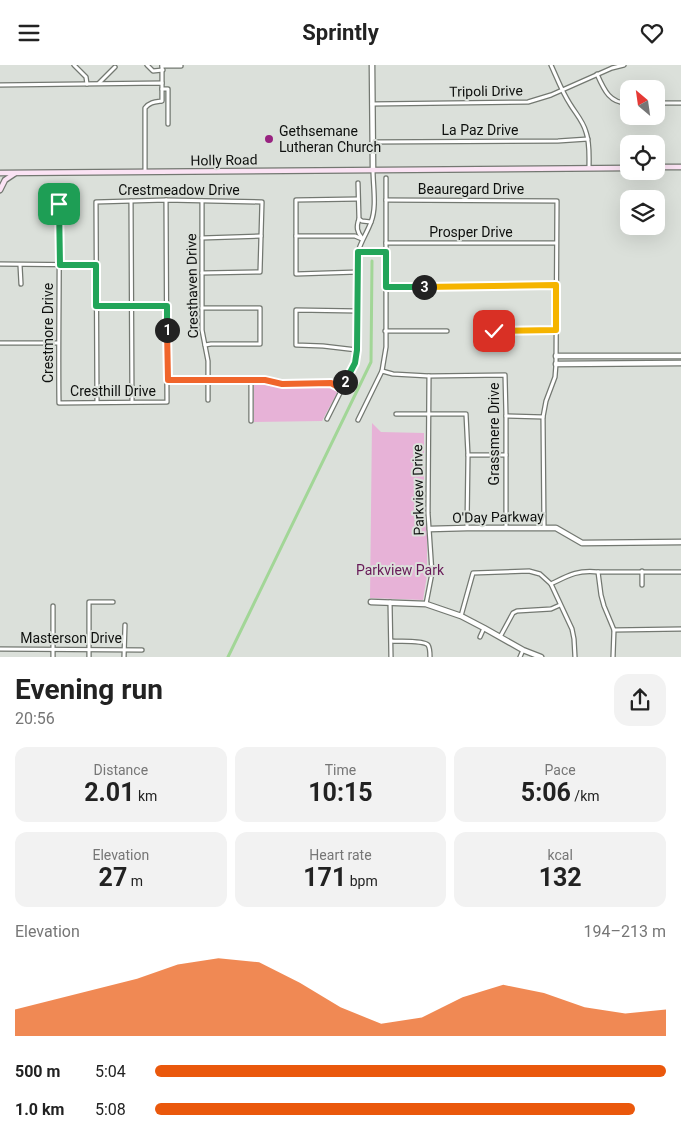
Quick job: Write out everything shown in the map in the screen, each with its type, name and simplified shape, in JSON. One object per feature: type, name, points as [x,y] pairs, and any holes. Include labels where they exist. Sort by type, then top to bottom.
[{"type":"main road","name":"Holly Road","points":[[0,173],[620,167]]},
{"type":"main road","points":[[665,167],[681,167]]},
{"type":"main road","points":[[0,190],[5,180],[16,173]]},
{"type":"street","points":[[74,65],[86,77],[87,84]]},
{"type":"street","points":[[147,65],[153,71],[162,70]]},
{"type":"street","points":[[162,101],[162,65],[181,66]]},
{"type":"street","points":[[327,419],[355,363],[357,350],[358,252],[371,222],[374,204],[372,65]]},
{"type":"street","points":[[551,65],[562,90],[582,122],[588,139],[589,168]]},
{"type":"street","name":"Tripoli Drive","points":[[372,104],[528,102],[562,90],[612,68],[624,65]]},
{"type":"street","points":[[98,83],[115,67]]},
{"type":"street","points":[[597,75],[612,99],[620,102]]},
{"type":"street","points":[[0,85],[162,83]]},
{"type":"street","points":[[162,89],[168,89],[168,124]]},
{"type":"street","points":[[145,172],[145,109],[151,103],[162,101],[168,103]]},
{"type":"street","points":[[665,103],[681,103]]},
{"type":"street","name":"La Paz Drive","points":[[372,142],[558,141],[588,139]]},
{"type":"street","points":[[358,420],[382,371],[386,347],[386,178]]},
{"type":"street","points":[[358,183],[358,233],[362,239]]},
{"type":"street","points":[[358,199],[296,200],[296,273],[358,272]]},
{"type":"street","points":[[166,200],[168,380]]},
{"type":"street","name":"Crestmeadow Drive","points":[[96,265],[96,202],[166,200],[262,202],[261,236]]},
{"type":"street","name":"Beauregard Drive","points":[[386,200],[557,201],[556,243]]},
{"type":"street","points":[[131,201],[132,403]]},
{"type":"street","name":"Cresthaven Drive","points":[[202,201],[202,330],[208,361],[208,400]]},
{"type":"street","name":"Crestmore Drive","points":[[59,204],[59,403]]},
{"type":"street","points":[[359,219],[371,222]]},
{"type":"street","points":[[202,238],[261,236],[260,272],[202,273]]},
{"type":"street","points":[[296,236],[356,236],[362,239]]},
{"type":"street","name":"Prosper Drive","points":[[386,243],[556,243]]},
{"type":"street","points":[[544,527],[543,417],[546,401],[555,377],[556,364],[556,243]]},
{"type":"street","points":[[358,252],[386,252]]},
{"type":"street","points":[[0,264],[96,265],[96,402]]},
{"type":"street","points":[[20,265],[21,284]]},
{"type":"street","points":[[386,287],[556,285]]},
{"type":"street","points":[[96,306],[167,306]]},
{"type":"street","points":[[202,308],[260,308],[260,344],[205,345]]},
{"type":"street","points":[[357,311],[296,310],[296,345],[357,350]]},
{"type":"street","points":[[494,331],[556,330]]},
{"type":"street","points":[[386,331],[447,331]]},
{"type":"street","points":[[0,343],[58,343]]},
{"type":"street","points":[[556,356],[681,356]]},
{"type":"street","points":[[556,364],[681,363]]},
{"type":"street","name":"Grassmere Drive","points":[[382,371],[393,374],[429,376],[505,375],[506,527]]},
{"type":"street","name":"Parkview Drive","points":[[426,604],[432,573],[428,513],[429,376]]},
{"type":"street","name":"Cresthill Drive","points":[[59,403],[167,402],[168,380],[265,380],[282,384],[331,383],[342,389]]},
{"type":"street","points":[[251,380],[251,421]]},
{"type":"street","points":[[396,414],[466,414],[468,455],[467,528]]},
{"type":"street","points":[[506,417],[543,417]]},
{"type":"street","points":[[468,455],[506,455]]},
{"type":"street","name":"O'Day Parkway","points":[[430,529],[544,527],[556,528],[582,543],[681,542]]},
{"type":"street","points":[[461,616],[473,573],[529,571],[540,573],[551,584],[572,629],[575,657]]},
{"type":"street","points":[[551,584],[577,572],[586,571],[681,572]]},
{"type":"street","points":[[642,571],[642,585]]},
{"type":"street","points":[[598,572],[604,606],[614,630],[614,657]]},
{"type":"street","points":[[89,657],[89,602],[113,603]]},
{"type":"street","points":[[371,602],[426,604],[461,616],[484,627],[523,651],[535,653],[541,657]]},
{"type":"street","points":[[390,603],[391,657]]},
{"type":"street","points":[[500,637],[513,613],[517,611],[551,609],[561,605]]},
{"type":"street","points":[[53,606],[53,657]]},
{"type":"street","points":[[124,657],[125,625]]},
{"type":"street","points":[[480,637],[484,627]]},
{"type":"street","points":[[614,630],[681,629]]},
{"type":"street","points":[[392,641],[428,645],[430,657]]},
{"type":"street","name":"Masterson Drive","points":[[0,649],[142,650]]},
{"type":"street","points":[[520,657],[523,651]]},
{"type":"green space","points":[[254,384],[275,387],[323,387],[338,391],[322,421],[254,422]]},
{"type":"green space","name":"Parkview Park","points":[[372,423],[381,432],[424,433],[424,513],[427,536],[427,575],[423,600],[370,598]]},
{"type":"waterway","points":[[228,657],[371,362],[372,261]]},
{"type":"place","name":"Gethsemane Lutheran Church","points":[[269,139]]},
{"type":"route","points":[[59,204],[60,265],[96,265],[96,306],[167,306],[168,380],[265,380],[282,384],[331,383],[342,389],[355,363],[357,350],[358,252],[386,252],[386,287],[556,285],[556,330],[494,331]]}]
